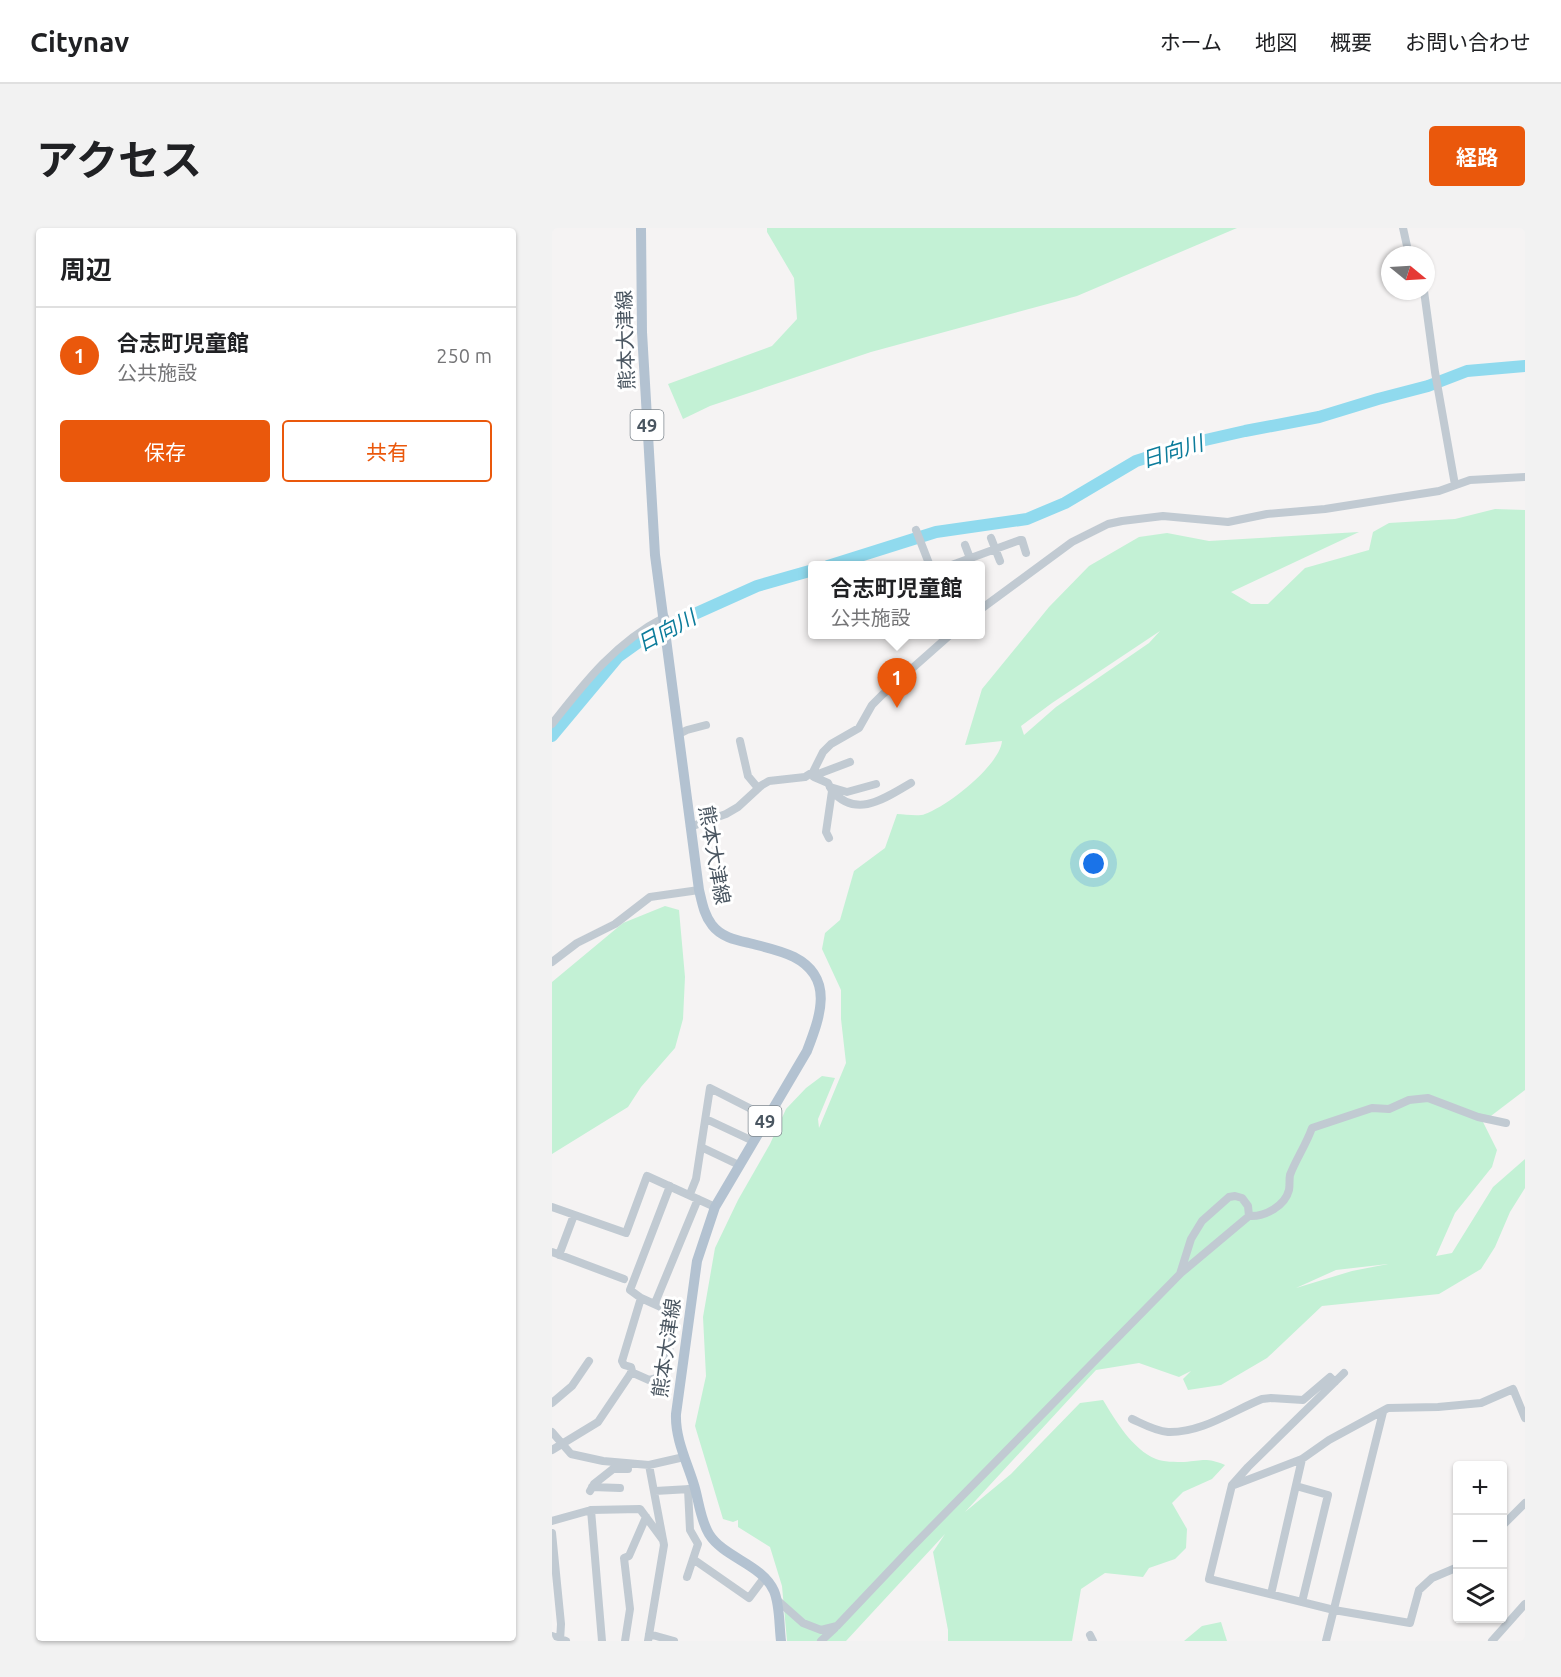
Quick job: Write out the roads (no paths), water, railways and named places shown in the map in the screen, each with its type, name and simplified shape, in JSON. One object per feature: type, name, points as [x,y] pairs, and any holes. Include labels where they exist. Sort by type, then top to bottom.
[{"type":"main road","name":"熊本大津線","points":[[641,228],[642,332],[656,555],[699,890],[705,914],[718,931],[730,938],[792,956],[804,963],[813,972],[822,999],[810,1042],[715,1207],[697,1261],[676,1414],[677,1431],[691,1489],[709,1534],[728,1552],[764,1578],[773,1589],[781,1641]]},
{"type":"street","points":[[1403,228],[1407,246]]},
{"type":"street","points":[[1425,300],[1455,485]]},
{"type":"street","points":[[985,606],[1072,542],[1108,524],[1163,516],[1228,522],[1266,514],[1325,509],[1422,494],[1439,491],[1470,480],[1525,477]]},
{"type":"street","points":[[916,530],[928,561]]},
{"type":"street","points":[[991,538],[1000,561]]},
{"type":"street","points":[[973,561],[995,549],[1020,540],[1022,540],[1026,553]]},
{"type":"street","points":[[965,545],[971,561]]},
{"type":"street","points":[[552,724],[610,655],[642,628],[665,619]]},
{"type":"street","points":[[811,776],[823,752],[831,744],[859,728],[872,705],[945,639]]},
{"type":"street","points":[[679,734],[706,725]]},
{"type":"street","points":[[740,741],[748,776],[758,788]]},
{"type":"street","points":[[690,827],[726,814],[769,781],[811,776],[850,762]]},
{"type":"street","points":[[811,776],[828,783],[844,802],[860,804],[885,798],[911,783]]},
{"type":"street","points":[[831,789],[847,792],[876,784]]},
{"type":"street","points":[[829,838],[826,832],[831,789]]},
{"type":"street","points":[[552,962],[577,944],[615,924],[650,897],[699,890]]},
{"type":"street","points":[[690,1194],[696,1179],[710,1088],[767,1117]]},
{"type":"street","points":[[821,1641],[1180,1275],[1249,1216],[1257,1216],[1282,1205],[1289,1190],[1289,1177],[1307,1144],[1312,1128],[1372,1108],[1389,1109],[1410,1100],[1428,1098],[1478,1117],[1506,1123]]},
{"type":"street","points":[[706,1119],[753,1141]]},
{"type":"street","points":[[701,1147],[739,1165]]},
{"type":"street","points":[[552,1207],[626,1233],[647,1176],[715,1207]]},
{"type":"street","points":[[631,1372],[649,1380],[666,1374],[674,1313],[641,1298],[630,1290],[670,1186]]},
{"type":"street","points":[[1180,1275],[1191,1239],[1202,1221],[1229,1197],[1242,1198],[1248,1206],[1249,1216]]},
{"type":"street","points":[[655,1303],[698,1198]]},
{"type":"street","points":[[574,1215],[556,1254],[624,1280]]},
{"type":"street","points":[[552,1450],[598,1422],[631,1372],[631,1367],[624,1365],[622,1361],[641,1298]]},
{"type":"street","points":[[552,1403],[572,1386],[590,1361]]},
{"type":"street","points":[[1344,1373],[1232,1485],[1209,1579],[1334,1610],[1410,1623],[1419,1590],[1432,1578],[1453,1569]]},
{"type":"street","points":[[1132,1419],[1146,1426],[1169,1432],[1198,1427],[1262,1399],[1303,1400],[1330,1377],[1335,1382]]},
{"type":"street","points":[[1232,1485],[1302,1459],[1329,1440],[1395,1407],[1438,1407],[1481,1402],[1512,1389],[1525,1418]]},
{"type":"street","points":[[1326,1641],[1383,1412]]},
{"type":"street","points":[[552,1432],[571,1454],[620,1464],[649,1465],[684,1457]]},
{"type":"street","points":[[1271,1594],[1302,1459]]},
{"type":"street","points":[[620,1488],[591,1489],[613,1469],[632,1469],[640,1464]]},
{"type":"street","points":[[649,1465],[664,1541],[649,1638],[674,1641]]},
{"type":"street","points":[[1296,1486],[1328,1495],[1302,1602]]},
{"type":"street","points":[[655,1491],[691,1489],[690,1530],[698,1544],[687,1576]]},
{"type":"street","points":[[1507,1521],[1525,1503]]},
{"type":"street","points":[[552,1521],[591,1510],[640,1509],[664,1541]]},
{"type":"street","points":[[591,1510],[602,1641]]},
{"type":"street","points":[[625,1641],[630,1609],[624,1558],[629,1556],[646,1517]]},
{"type":"street","points":[[552,1533],[562,1640],[552,1636]]},
{"type":"street","points":[[693,1559],[749,1598],[764,1578]]},
{"type":"street","points":[[776,1599],[803,1623],[821,1630],[837,1626]]},
{"type":"street","points":[[1492,1641],[1525,1604]]},
{"type":"waterway","name":"日向川","points":[[844,561],[936,532],[1027,519],[1065,503],[1136,461],[1192,443],[1319,417],[1428,386],[1467,371],[1525,366]]},
{"type":"waterway","name":"日向川","points":[[552,736],[618,657],[650,634],[757,586],[808,571]]},
{"type":"place","name":"合志町児童館","points":[[897,708]]}]
